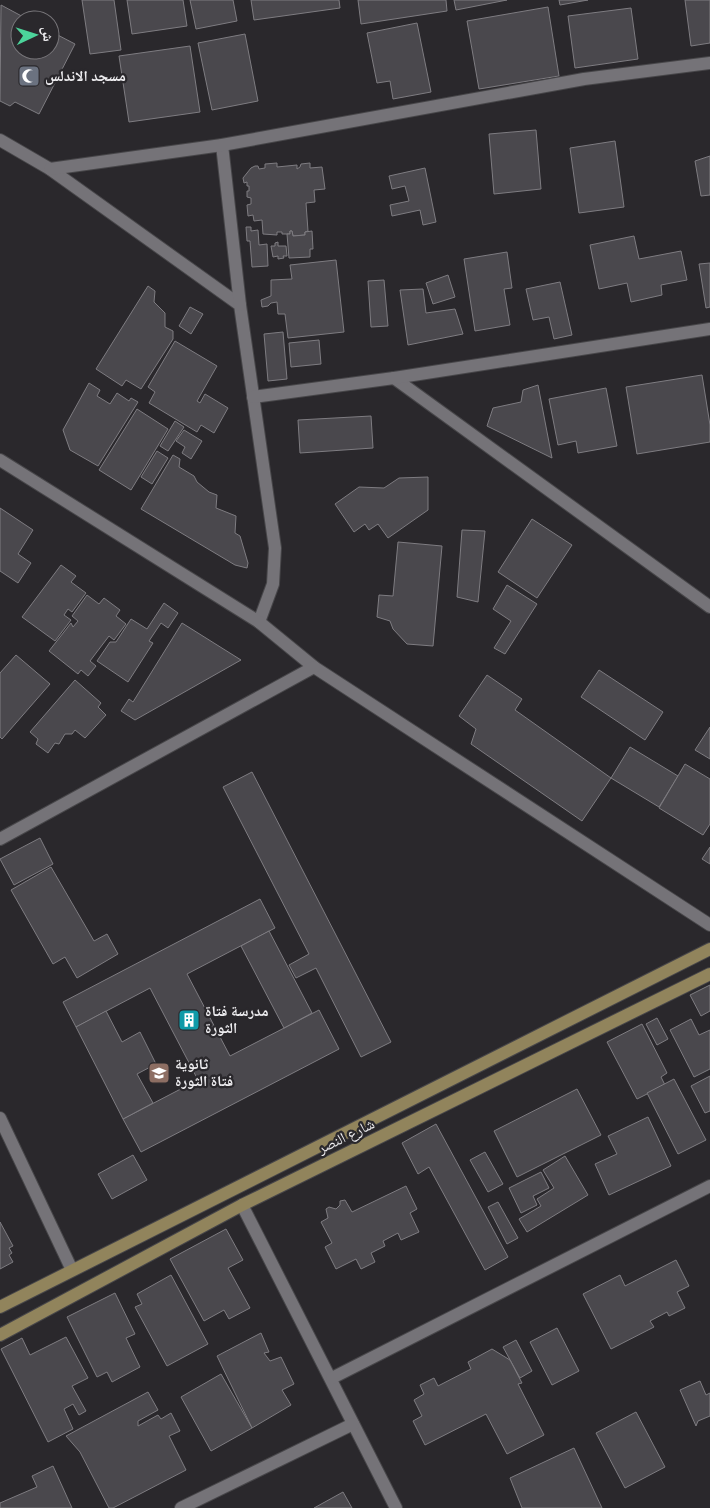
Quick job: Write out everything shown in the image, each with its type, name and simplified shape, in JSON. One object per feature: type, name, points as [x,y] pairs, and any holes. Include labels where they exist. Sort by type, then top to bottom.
[{"type":"street","points":[[50,169],[222,145],[584,79],[710,63]]},
{"type":"street","points":[[0,140],[50,169],[240,305]]},
{"type":"street","points":[[222,145],[240,305],[275,548],[273,584],[259,622]]},
{"type":"street","points":[[253,397],[394,378],[710,329]]},
{"type":"street","points":[[394,378],[708,603]]},
{"type":"street","points":[[0,460],[259,622],[314,666],[710,925]]},
{"type":"street","points":[[0,838],[314,666]]},
{"type":"street","name":"شارع النصر","points":[[0,1306],[710,950]]},
{"type":"street","name":"شارع النصر","points":[[0,1335],[242,1205],[710,974]]},
{"type":"street","points":[[0,1118],[72,1270]]},
{"type":"street","points":[[332,1378],[710,1186]]},
{"type":"street","points":[[242,1205],[332,1378],[396,1508]]},
{"type":"street","points":[[181,1508],[353,1424]]},
{"type":"building","points":[[82,0],[114,0],[121,50],[90,54]]},
{"type":"building","points":[[127,0],[183,0],[187,26],[132,34]]},
{"type":"building","points":[[190,0],[233,0],[237,21],[196,29]]},
{"type":"building","points":[[251,0],[339,0],[340,8],[254,20]]},
{"type":"building","points":[[358,0],[446,0],[447,11],[361,24]]},
{"type":"building","points":[[454,0],[507,0],[456,10]]},
{"type":"building","points":[[559,0],[588,0],[560,5]]},
{"type":"building","points":[[685,0],[710,0],[710,43],[691,46]]},
{"type":"building","name":"مسجد الاندلس","points":[[1,5],[10,10],[10,60],[60,60],[60,36],[75,44],[39,114],[15,102],[10,106],[0,101]]},
{"type":"building","points":[[548,7],[559,76],[479,89],[467,21]]},
{"type":"building","points":[[631,8],[638,59],[575,68],[568,16]]},
{"type":"building","points":[[417,23],[431,92],[393,99],[390,81],[377,83],[367,33]]},
{"type":"building","points":[[245,34],[258,101],[212,110],[198,43]]},
{"type":"building","points":[[190,46],[200,112],[129,122],[119,56]]},
{"type":"building","points":[[536,130],[541,189],[494,194],[489,134]]},
{"type":"building","points":[[615,141],[624,207],[579,213],[570,148]]},
{"type":"building","points":[[710,156],[710,195],[701,196],[695,161]]},
{"type":"building","points":[[277,163],[277,167],[297,165],[297,169],[301,164],[310,163],[310,168],[322,167],[325,189],[314,190],[315,202],[306,203],[308,231],[305,232],[305,235],[293,236],[292,231],[290,231],[290,234],[277,232],[277,235],[263,234],[262,220],[254,221],[253,215],[248,216],[247,205],[251,204],[251,198],[247,197],[249,186],[247,186],[247,182],[244,183],[243,178],[255,166],[258,166],[259,169],[265,168],[265,164]]},
{"type":"building","points":[[425,168],[436,222],[423,225],[420,210],[392,216],[390,205],[409,201],[405,186],[392,189],[389,176]]},
{"type":"building","points":[[246,227],[251,227],[251,231],[258,230],[259,245],[267,244],[268,266],[252,267],[250,241],[247,241]]},
{"type":"building","points":[[290,231],[292,231],[293,236],[305,235],[305,232],[312,231],[313,249],[310,249],[310,257],[289,258],[287,234],[290,234]]},
{"type":"building","points":[[634,236],[639,259],[681,251],[687,280],[661,285],[662,295],[631,302],[627,283],[599,289],[590,245]]},
{"type":"building","points":[[278,242],[278,246],[286,246],[287,256],[283,256],[284,258],[278,259],[278,256],[273,257],[271,246],[275,246],[275,243]]},
{"type":"building","points":[[507,252],[512,288],[504,289],[510,325],[475,331],[464,259]]},
{"type":"building","points":[[336,260],[344,332],[288,338],[285,314],[278,314],[277,302],[262,307],[261,300],[271,296],[271,280],[292,279],[290,265]]},
{"type":"building","points":[[710,263],[710,307],[706,308],[699,264]]},
{"type":"building","points":[[448,275],[455,297],[433,304],[426,283]]},
{"type":"building","points":[[384,280],[388,326],[371,327],[368,281]]},
{"type":"building","points":[[560,282],[572,335],[554,339],[549,317],[533,320],[526,289]]},
{"type":"building","points":[[148,286],[155,291],[154,302],[165,313],[165,327],[173,331],[173,339],[141,389],[126,380],[122,386],[96,369]]},
{"type":"building","points":[[423,289],[426,313],[455,309],[463,334],[408,345],[400,290]]},
{"type":"building","points":[[190,307],[203,314],[191,334],[179,326]]},
{"type":"building","points":[[283,332],[287,379],[268,381],[264,334]]},
{"type":"building","points":[[319,340],[321,364],[291,367],[289,343]]},
{"type":"building","points":[[175,341],[217,366],[197,401],[200,403],[205,394],[228,408],[214,433],[201,425],[197,432],[149,403],[155,392],[148,387]]},
{"type":"building","points":[[702,375],[710,425],[710,442],[637,454],[626,387]]},
{"type":"building","points":[[89,383],[100,390],[97,396],[110,404],[117,393],[129,401],[131,398],[138,402],[98,466],[70,450],[63,430]]},
{"type":"building","points":[[538,385],[552,458],[487,426],[493,408],[521,402],[523,390]]},
{"type":"building","points":[[606,388],[617,446],[578,453],[576,441],[558,445],[549,399]]},
{"type":"building","points":[[137,409],[168,429],[131,490],[99,470]]},
{"type":"building","points":[[371,416],[373,448],[300,453],[298,420]]},
{"type":"building","points":[[175,421],[184,427],[168,451],[160,446]]},
{"type":"building","points":[[184,430],[202,441],[191,459],[182,453],[185,447],[176,441]]},
{"type":"building","points":[[157,451],[168,458],[152,484],[141,477]]},
{"type":"building","points":[[173,455],[180,459],[179,467],[194,476],[197,482],[209,492],[217,495],[216,508],[236,516],[235,533],[240,536],[248,563],[247,568],[235,565],[141,509]]},
{"type":"building","points":[[428,477],[428,510],[388,538],[378,524],[369,530],[365,524],[354,532],[335,504],[359,487],[384,488],[399,478]]},
{"type":"building","points":[[0,508],[33,530],[18,554],[31,563],[18,583],[0,571]]},
{"type":"building","points":[[532,519],[572,545],[537,598],[498,572]]},
{"type":"building","points":[[462,530],[485,531],[478,602],[457,597]]},
{"type":"building","points":[[398,542],[442,546],[433,646],[407,644],[393,629],[390,621],[377,617],[379,595],[393,596]]},
{"type":"building","points":[[61,565],[76,576],[71,582],[86,593],[72,612],[68,609],[64,615],[71,620],[55,641],[22,617]]},
{"type":"building","points":[[507,585],[537,604],[505,654],[494,648],[511,621],[493,609]]},
{"type":"building","points":[[87,595],[99,604],[104,598],[120,610],[116,616],[126,624],[114,640],[109,636],[90,661],[96,666],[88,676],[81,670],[78,674],[49,651],[71,623],[73,627],[78,621],[72,616]]},
{"type":"building","points":[[164,603],[178,613],[168,628],[161,623],[149,641],[153,643],[128,682],[97,661],[110,642],[116,642],[131,619],[147,629]]},
{"type":"building","points":[[182,623],[241,660],[135,720],[121,711],[129,699],[133,702]]},
{"type":"building","points":[[16,655],[50,684],[2,739],[0,737],[0,673]]},
{"type":"building","points":[[599,670],[663,712],[645,740],[581,697]]},
{"type":"building","points":[[487,675],[522,699],[515,710],[611,778],[582,821],[471,744],[476,729],[459,716]]},
{"type":"building","points":[[75,680],[101,703],[98,707],[106,715],[85,738],[75,730],[72,734],[65,734],[59,744],[55,743],[48,753],[36,744],[38,739],[30,732]]},
{"type":"building","points":[[710,727],[710,759],[695,750]]},
{"type":"building","points":[[630,747],[678,776],[659,807],[611,778]]},
{"type":"building","points":[[685,764],[710,779],[710,824],[703,835],[659,808]]},
{"type":"building","points":[[252,772],[391,1042],[361,1057],[316,968],[296,978],[289,965],[309,954],[223,787]]},
{"type":"building","points":[[40,838],[53,864],[14,885],[0,859]]},
{"type":"building","points":[[710,847],[710,864],[702,859]]},
{"type":"building","points":[[51,867],[94,941],[107,934],[118,954],[77,978],[65,957],[53,964],[11,890]]},
{"type":"building","name":"مدرسة فتاة الثورة","points":[[260,899],[275,928],[187,974],[230,1056],[319,1010],[339,1049],[141,1152],[123,1119],[198,1080],[150,988],[76,1027],[63,1002]]},
{"type":"building","points":[[269,931],[312,1013],[284,1028],[241,946]]},
{"type":"building","points":[[710,985],[710,1011],[701,1016],[690,995]]},
{"type":"building","points":[[106,1011],[122,1042],[140,1032],[156,1064],[137,1074],[153,1103],[123,1119],[76,1027]]},
{"type":"building","points":[[657,1018],[668,1039],[657,1045],[646,1024]]},
{"type":"building","points":[[691,1019],[699,1035],[710,1030],[710,1069],[694,1077],[670,1030]]},
{"type":"building","points":[[642,1024],[667,1073],[661,1077],[665,1085],[637,1099],[607,1042]]},
{"type":"building","points":[[710,1076],[710,1111],[705,1113],[691,1086]]},
{"type":"building","points":[[674,1079],[706,1140],[678,1154],[647,1093]]},
{"type":"building","points":[[577,1089],[601,1135],[517,1177],[494,1131]]},
{"type":"building","points":[[648,1117],[671,1166],[609,1195],[595,1164],[617,1154],[608,1136]]},
{"type":"building","points":[[436,1124],[508,1257],[485,1270],[429,1167],[418,1174],[402,1143]]},
{"type":"building","points":[[485,1152],[503,1184],[488,1192],[470,1160]]},
{"type":"building","points":[[133,1155],[147,1180],[112,1199],[98,1174]]},
{"type":"building","points":[[565,1156],[588,1195],[527,1232],[519,1219],[541,1206],[537,1199],[554,1188],[543,1170]]},
{"type":"building","points":[[541,1172],[549,1188],[533,1196],[537,1205],[521,1213],[509,1188]]},
{"type":"building","points":[[406,1186],[417,1209],[410,1213],[419,1232],[401,1240],[398,1233],[383,1241],[385,1246],[371,1253],[375,1262],[361,1269],[356,1259],[336,1269],[325,1247],[332,1243],[321,1222],[328,1218],[326,1209],[329,1207],[336,1209],[340,1205],[340,1201],[345,1200],[352,1212]]},
{"type":"building","points":[[498,1202],[518,1238],[507,1244],[488,1207]]},
{"type":"building","points":[[0,1222],[13,1246],[9,1248],[12,1253],[9,1255],[13,1262],[0,1269]]},
{"type":"building","points":[[226,1229],[243,1260],[228,1268],[250,1308],[229,1319],[224,1310],[204,1321],[170,1259]]},
{"type":"building","points":[[676,1260],[689,1286],[677,1292],[685,1308],[669,1316],[667,1312],[650,1321],[654,1327],[611,1349],[583,1294],[620,1275],[625,1286]]},
{"type":"building","points":[[171,1275],[208,1344],[167,1366],[135,1307],[142,1304],[137,1294]]},
{"type":"building","points":[[115,1293],[135,1334],[126,1338],[140,1367],[112,1382],[107,1372],[97,1377],[67,1317]]},
{"type":"building","points":[[557,1328],[579,1371],[552,1385],[530,1342]]},
{"type":"building","points":[[261,1333],[269,1352],[264,1353],[270,1361],[281,1357],[294,1384],[282,1390],[291,1405],[252,1428],[217,1356]]},
{"type":"building","points":[[66,1337],[88,1378],[72,1386],[86,1411],[79,1415],[73,1404],[64,1409],[73,1429],[48,1442],[1,1349],[22,1338],[30,1355]]},
{"type":"building","points":[[516,1340],[532,1371],[520,1378],[503,1347]]},
{"type":"building","points":[[492,1349],[510,1360],[522,1383],[518,1384],[544,1435],[507,1454],[486,1414],[425,1445],[413,1421],[422,1416],[414,1400],[424,1394],[420,1385],[434,1378],[438,1386],[471,1369],[468,1362]]},
{"type":"building","points":[[221,1374],[252,1428],[211,1451],[181,1397]]},
{"type":"building","points":[[700,1381],[706,1395],[710,1393],[710,1416],[698,1421],[696,1426],[680,1390]]},
{"type":"building","points":[[148,1392],[158,1410],[138,1421],[138,1426],[158,1415],[161,1419],[171,1413],[180,1431],[169,1436],[186,1470],[113,1508],[109,1508],[80,1452],[66,1436]]},
{"type":"building","points":[[636,1412],[665,1467],[625,1488],[596,1433]]},
{"type":"building","points":[[574,1448],[602,1508],[522,1508],[510,1478]]},
{"type":"building","points":[[53,1466],[72,1508],[0,1508],[0,1503],[37,1487],[32,1476]]},
{"type":"building","points":[[343,1492],[352,1508],[314,1508]]},
{"type":"place","name":"مسجد الاندلس","points":[[29,76]]},
{"type":"place","name":"مدرسة فتاة الثورة","points":[[189,1020]]},
{"type":"place","name":"ثانوية فتاة الثورة","points":[[159,1073]]}]
